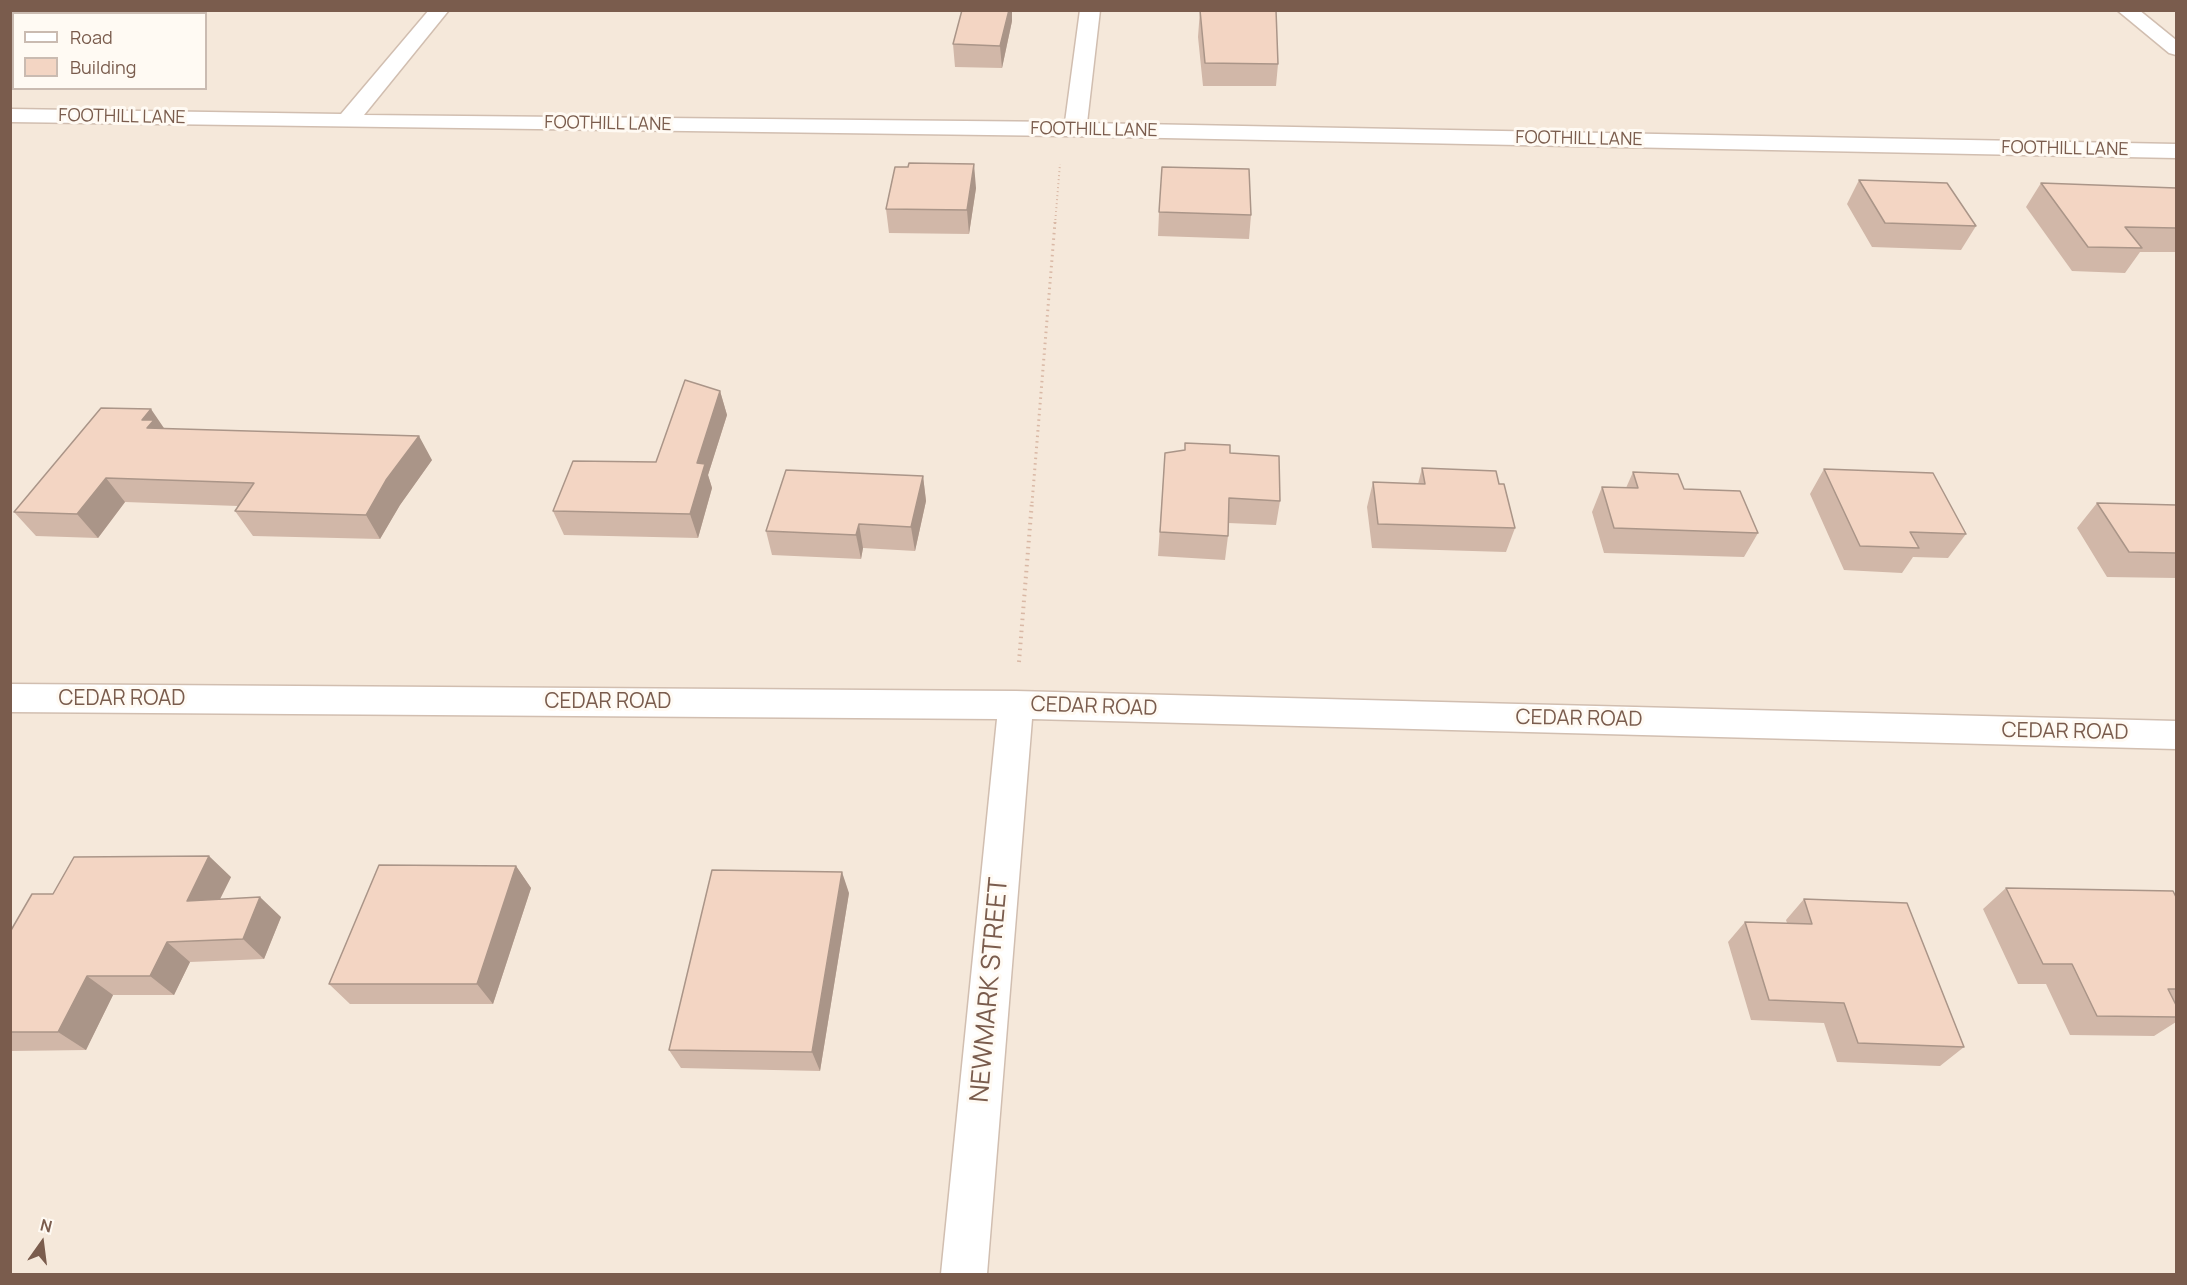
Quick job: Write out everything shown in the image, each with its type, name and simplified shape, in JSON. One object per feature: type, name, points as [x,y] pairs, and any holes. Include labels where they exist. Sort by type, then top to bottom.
[{"type":"street","points":[[347,122],[440,10]]},
{"type":"street","points":[[1069,129],[1090,10]]},
{"type":"street","points":[[2126,10],[2176,49]]},
{"type":"street","name":"FOOTHILL LANE","points":[[10,115],[347,122],[1069,129],[2176,151]]},
{"type":"street","name":"CEDAR ROAD","points":[[10,698],[1016,705],[2176,735]]},
{"type":"street","name":"NEWMARK STREET","points":[[964,1275],[1016,705]]},
{"type":"path","points":[[1016,705],[1069,129]]},
{"type":"shaded area","points":[[11,11],[2176,11],[2176,1274],[11,1274]]},
{"type":"building","points":[[10,10],[166,10],[164,12],[12,12],[12,29],[10,29]]},
{"type":"building","points":[[962,10],[1009,10],[1000,46],[953,44]]},
{"type":"building","points":[[1200,10],[1276,10],[1278,64],[1205,63]]},
{"type":"building","points":[[909,163],[974,164],[967,210],[886,209],[895,167],[908,167]]},
{"type":"building","points":[[1162,167],[1249,169],[1251,215],[1159,212]]},
{"type":"building","points":[[1859,180],[1947,183],[1976,226],[1885,223]]},
{"type":"building","points":[[2041,183],[2176,188],[2176,228],[2125,227],[2142,248],[2088,247]]},
{"type":"building","points":[[685,380],[720,391],[697,463],[705,464],[690,514],[553,511],[573,461],[656,462]]},
{"type":"building","points":[[101,408],[151,409],[142,420],[154,420],[147,428],[419,436],[386,480],[366,515],[235,511],[254,483],[106,478],[77,514],[14,512]]},
{"type":"building","points":[[1185,443],[1230,445],[1230,453],[1279,456],[1280,501],[1229,498],[1228,536],[1160,532],[1165,453],[1185,450]]},
{"type":"building","points":[[1422,468],[1496,471],[1499,484],[1504,484],[1515,528],[1378,524],[1373,482],[1425,484]]},
{"type":"building","points":[[1824,469],[1933,473],[1966,534],[1910,532],[1919,548],[1860,546]]},
{"type":"building","points":[[786,470],[923,476],[911,527],[859,524],[856,535],[766,531]]},
{"type":"building","points":[[1633,472],[1678,474],[1684,489],[1740,491],[1758,533],[1614,528],[1602,487],[1638,488]]},
{"type":"building","points":[[2097,503],[2176,505],[2176,553],[2129,552]]},
{"type":"building","points":[[209,856],[187,901],[260,897],[243,939],[167,942],[150,976],[87,976],[58,1032],[10,1032],[10,932],[32,894],[53,894],[74,857]]},
{"type":"building","points":[[379,865],[516,866],[477,984],[329,984]]},
{"type":"building","points":[[712,870],[842,872],[812,1052],[669,1050]]},
{"type":"building","points":[[2006,888],[2173,891],[2176,897],[2176,989],[2168,989],[2176,1005],[2176,1017],[2097,1016],[2072,964],[2043,964]]},
{"type":"building","points":[[1804,899],[1907,903],[1964,1047],[1858,1043],[1844,1003],[1769,1000],[1745,922],[1812,924]]}]
